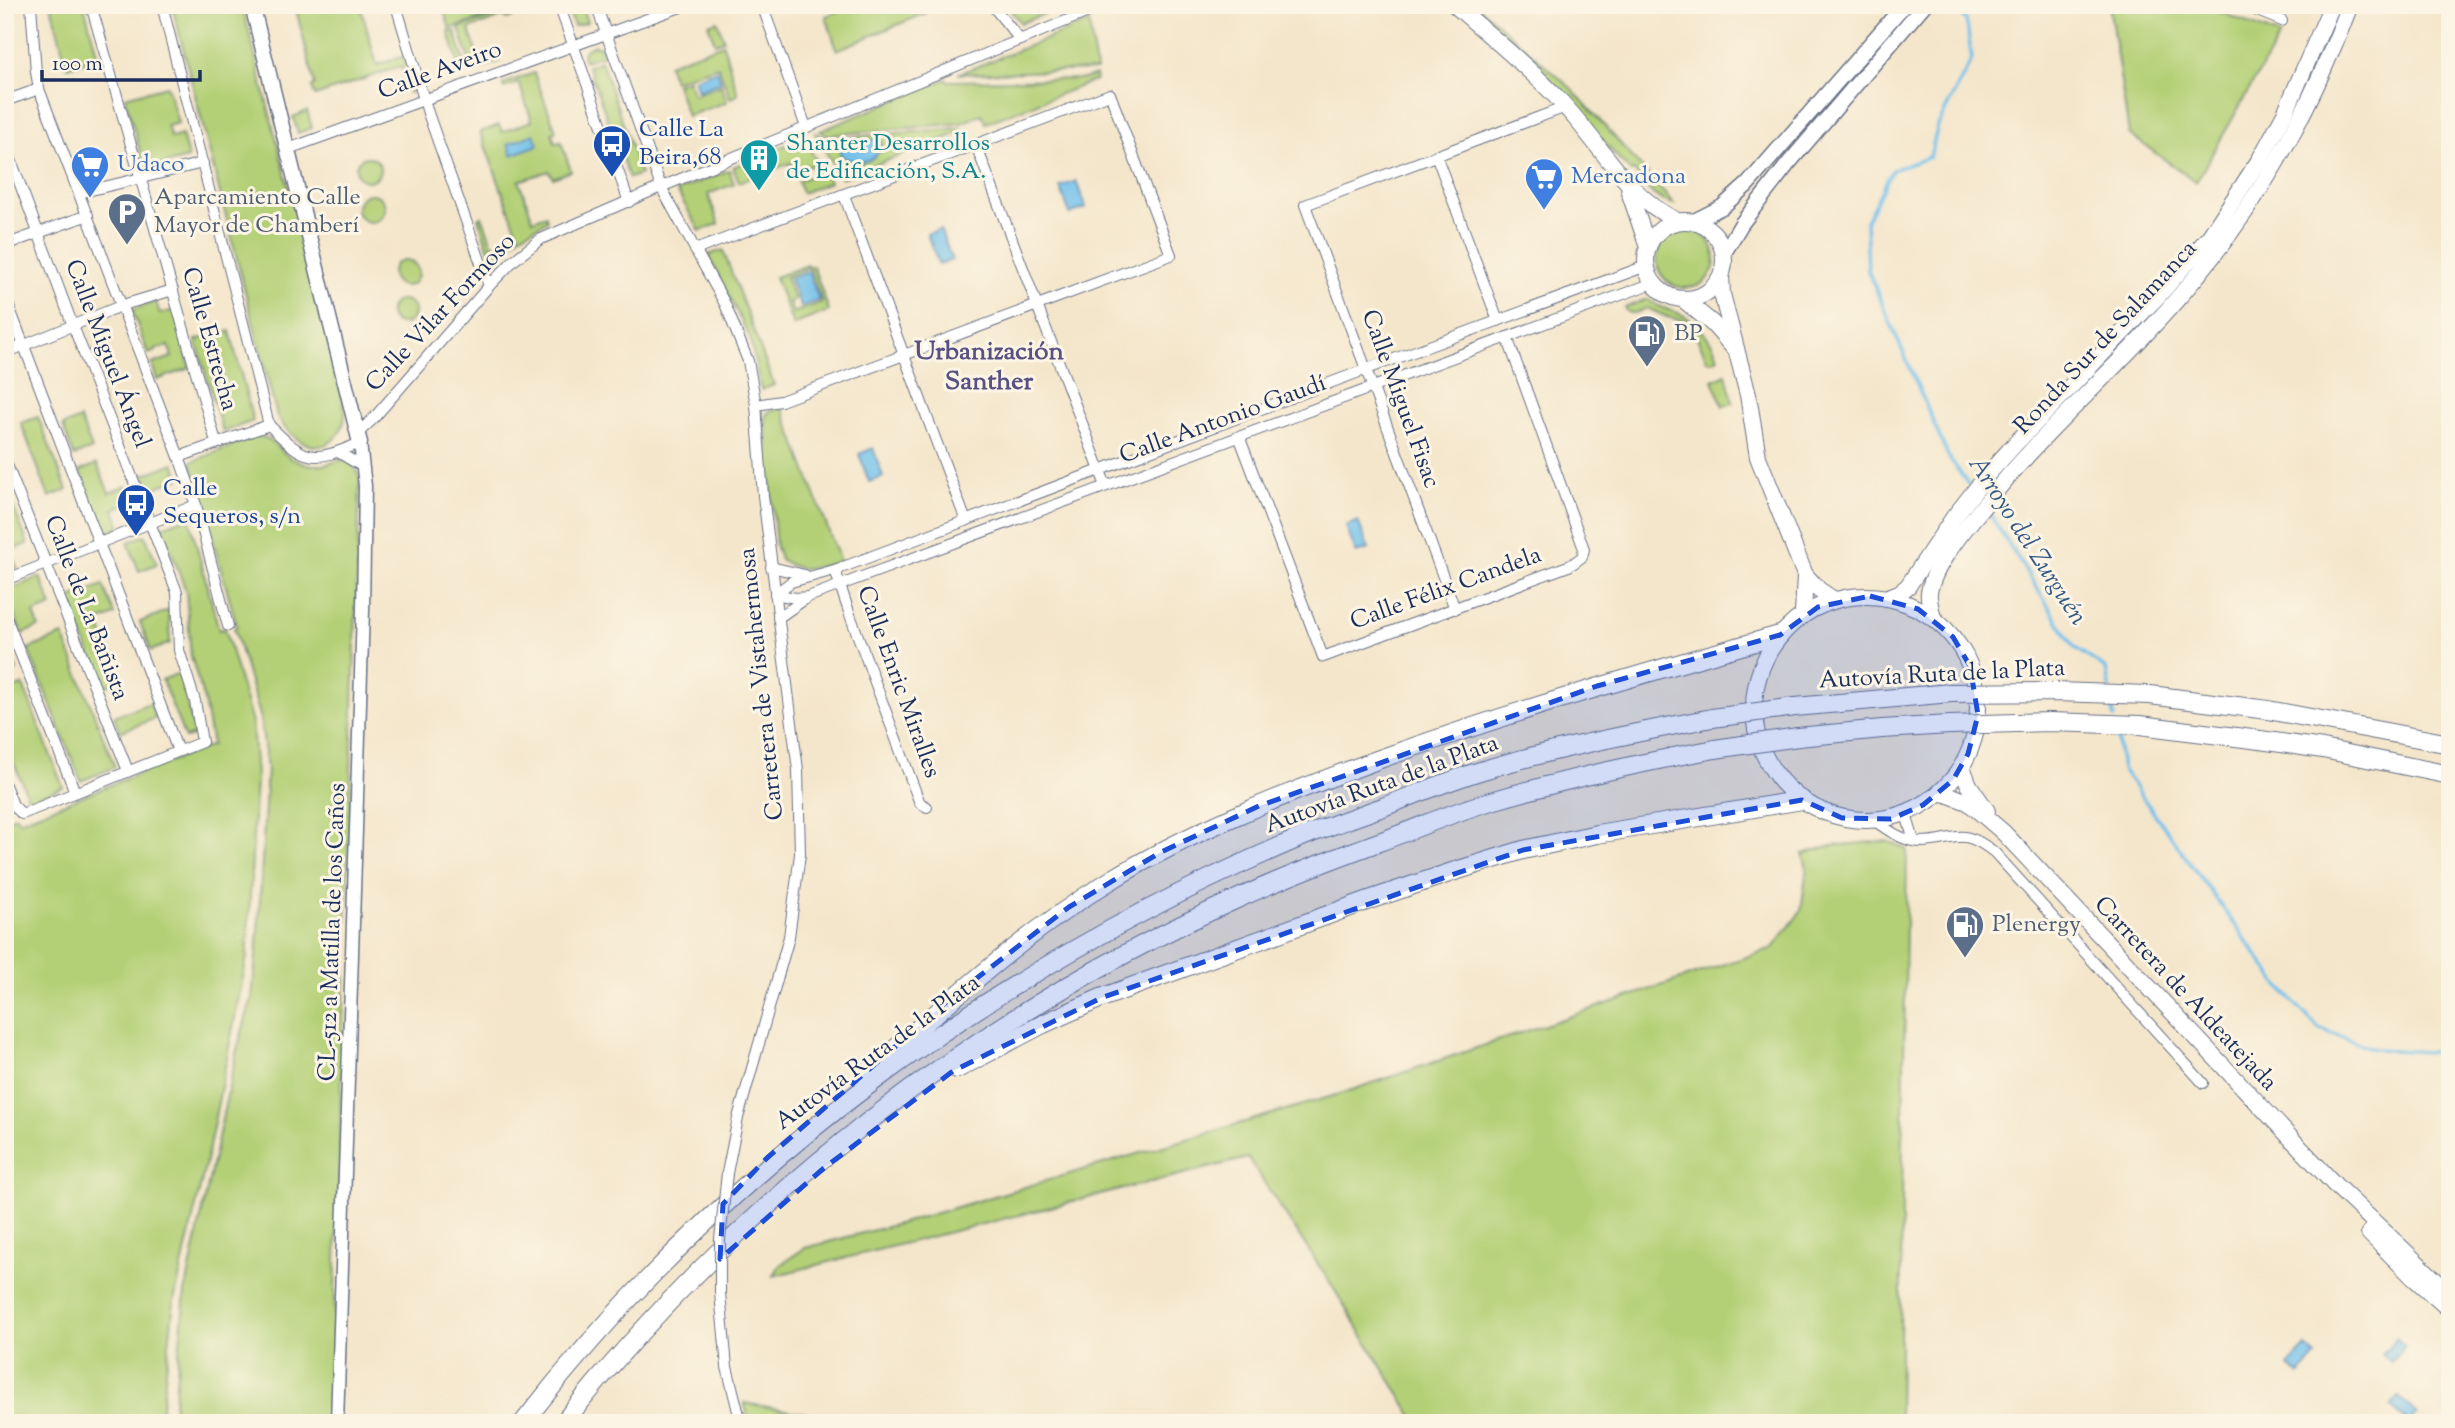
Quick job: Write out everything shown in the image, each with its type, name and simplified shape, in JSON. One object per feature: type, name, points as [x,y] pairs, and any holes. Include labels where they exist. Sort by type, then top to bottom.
[{"type":"highway","points":[[701,1226],[767,1158],[988,968],[1069,907],[1161,852],[1259,806],[1480,723],[1597,686],[1780,635]]},
{"type":"highway","name":"Autovía Ruta de la Plata","points":[[523,1423],[594,1338],[701,1226],[810,1130],[954,1022],[1051,961],[1142,911],[1299,838],[1477,772],[1712,718],[1796,707],[1951,694],[2055,692],[2150,695],[2268,710],[2450,744]]},
{"type":"highway","name":"Autovía Ruta de la Plata","points":[[563,1423],[666,1305],[729,1242],[853,1133],[924,1081],[1071,985],[1238,898],[1318,864],[1486,802],[1660,760],[1798,737],[1882,729],[2050,722],[2140,725],[2260,740],[2323,749],[2450,775]]},
{"type":"highway","points":[[666,1305],[824,1168],[953,1072],[1043,1024],[1101,998],[1369,900],[1523,850],[1597,834],[1802,800]]},
{"type":"main road","points":[[252,5],[359,438]]},
{"type":"main road","points":[[1455,5],[1566,107],[1625,183],[1646,203],[1677,221]]},
{"type":"main road","points":[[1724,253],[1758,201],[1924,5]]},
{"type":"main road","name":"Ronda Sur de Salamanca","points":[[1993,481],[2135,345],[2134,330],[2210,236],[2260,159],[2301,80],[2332,5]]},
{"type":"main road","name":"Ronda Sur de Salamanca","points":[[1886,598],[1908,586],[1993,481],[2016,443],[2222,246],[2276,166],[2320,78],[2350,5]]},
{"type":"main road","points":[[1721,276],[1715,286],[1695,298],[1672,298],[1661,292],[1653,283],[1646,266],[1648,247],[1654,235],[1664,226],[1677,221],[1694,221],[1722,207],[1747,185],[1899,11]]},
{"type":"main road","points":[[1625,183],[1648,247]]},
{"type":"main road","points":[[1694,221],[1714,232],[1724,253],[1721,288],[1748,395],[1758,457],[1805,575],[1819,590],[1834,600]]},
{"type":"main road","points":[[1684,300],[1713,324],[1735,349]]},
{"type":"main road","name":"Ronda Sur de Salamanca","points":[[1933,618],[1928,594],[1935,574],[1969,512]]},
{"type":"main road","points":[[1804,614],[1805,575]]},
{"type":"main road","points":[[1857,596],[1886,598],[1910,605],[1933,618],[1962,650],[1975,682],[1978,715],[1974,738],[1962,767],[1941,792],[1906,814],[1875,821],[1842,818],[1823,812],[1802,800],[1773,772],[1766,760],[1755,726],[1754,699],[1757,683],[1762,666],[1780,635],[1804,614],[1834,600],[1857,596]]},
{"type":"main road","name":"Carretera de Aldeatejada","points":[[1962,767],[1969,785],[2003,832]]},
{"type":"main road","name":"Carretera de Aldeatejada","points":[[1941,792],[1968,802],[2003,832],[2335,1185]]},
{"type":"main road","points":[[2335,1185],[2450,1294]]},
{"type":"main road","points":[[2335,1185],[2373,1238],[2450,1310]]},
{"type":"street","points":[[31,5],[39,89],[123,305],[196,505],[228,626]]},
{"type":"street","name":"Calle Estrecha","points":[[91,5],[216,443]]},
{"type":"street","points":[[163,5],[269,425],[292,447],[306,454],[322,457],[338,452],[359,438]]},
{"type":"street","points":[[396,5],[424,100],[489,286]]},
{"type":"street","points":[[559,5],[629,202]]},
{"type":"street","name":"Carretera de Vistahermosa","points":[[596,5],[661,187],[725,304],[741,340],[757,405],[771,567],[798,770],[800,854],[789,937],[738,1118],[727,1172],[720,1239],[720,1293],[727,1367],[741,1423]]},
{"type":"street","name":"Calle Aveiro","points":[[288,149],[686,5]]},
{"type":"street","points":[[762,5],[806,127]]},
{"type":"street","points":[[992,5],[1020,40]]},
{"type":"street","name":"Calle Vilar Formoso","points":[[359,438],[489,286],[513,261],[541,239],[1105,5]]},
{"type":"street","points":[[2243,5],[2282,21]]},
{"type":"street","points":[[5,101],[39,89]]},
{"type":"street","points":[[695,250],[1110,94],[1171,255],[781,401],[757,405]]},
{"type":"street","points":[[1498,321],[1436,155],[1566,107]]},
{"type":"street","name":"Calle Miguel Ángel","points":[[5,144],[177,592],[179,650],[195,701],[202,742],[177,751]]},
{"type":"street","points":[[976,145],[1106,486]]},
{"type":"street","name":"Calle Miguel Fisac","points":[[1436,155],[1305,205],[1455,609]]},
{"type":"street","points":[[79,193],[203,163]]},
{"type":"street","points":[[844,195],[966,521]]},
{"type":"street","points":[[5,246],[88,215]]},
{"type":"street","name":"Calle Antonio Gaudí","points":[[775,594],[791,582],[809,575],[838,569],[1646,266]]},
{"type":"street","name":"Calle Antonio Gaudí","points":[[778,618],[808,597],[1653,283]]},
{"type":"street","points":[[5,354],[123,305],[173,290]]},
{"type":"street","points":[[5,296],[177,751],[22,814],[13,805],[5,785]]},
{"type":"street","name":"Calle Félix Candela","points":[[1239,436],[1323,657],[1455,609],[1571,565],[1582,557],[1584,544],[1507,337]]},
{"type":"street","points":[[179,457],[269,425]]},
{"type":"street","name":"CL-512 a Matilla de los Caños","points":[[337,1423],[362,664],[365,486],[359,438]]},
{"type":"street","points":[[338,452],[363,467]]},
{"type":"street","name":"Calle de La Bañista","points":[[5,460],[128,771]]},
{"type":"street","points":[[5,580],[196,505]]},
{"type":"street","name":"Calle Antonio Gaudí","points":[[771,567],[795,575],[809,575]]},
{"type":"street","name":"Calle Enric Miralles","points":[[838,569],[837,576],[916,793],[920,803],[927,807]]},
{"type":"street","name":"Calle Antonio Gaudí","points":[[775,594],[795,598],[808,597]]},
{"type":"street","points":[[5,615],[75,792]]},
{"type":"street","points":[[1906,814],[1914,841]]},
{"type":"street","points":[[1875,821],[1893,833],[1914,841],[1966,836],[1979,840],[1994,852],[2203,1083]]},
{"type":"highlighted area","points":[[1870,596],[1918,609],[1953,637],[1970,666],[1978,715],[1968,754],[1953,780],[1923,805],[1891,819],[1842,818],[1802,800],[1523,850],[1101,998],[953,1071],[824,1168],[720,1259],[723,1204],[767,1158],[951,998],[1069,907],[1161,852],[1259,806],[1597,686],[1780,635],[1818,607]]},
{"type":"green space","points":[[51,5],[84,5],[98,58],[67,67]]},
{"type":"green space","points":[[172,5],[242,5],[345,408],[343,425],[335,439],[321,446],[300,441],[277,416]]},
{"type":"green space","points":[[295,5],[360,5],[377,65],[404,56],[414,91],[409,93],[401,66],[315,96],[312,87],[315,85]]},
{"type":"green space","points":[[442,5],[462,5],[464,9],[475,5],[512,5],[513,8],[450,29]]},
{"type":"green space","points":[[567,5],[581,5],[587,22],[574,26]]},
{"type":"green space","points":[[854,5],[919,5],[926,13],[837,50],[826,16]]},
{"type":"green space","points":[[1006,5],[1067,5],[1021,23]]},
{"type":"green space","points":[[1465,5],[1476,5],[1571,88],[1674,204],[1651,192],[1634,171],[1631,172]]},
{"type":"green space","points":[[2109,5],[2203,5],[2280,36],[2196,182],[2129,134]]},
{"type":"green space","points":[[506,12],[513,17],[501,17],[469,29],[480,62],[498,56],[499,61],[473,71],[459,28]]},
{"type":"green space","points":[[717,21],[724,40],[715,43],[708,24]]},
{"type":"green space","points":[[1089,22],[1096,70],[958,74]]},
{"type":"green space","points":[[455,31],[467,71],[461,73],[449,32]]},
{"type":"green space","points":[[723,44],[738,95],[730,98],[718,66],[674,81],[668,64]]},
{"type":"green space","points":[[594,45],[600,47],[604,55],[584,61],[585,50]]},
{"type":"green space","points":[[601,61],[641,174],[629,178],[588,66]]},
{"type":"green space","points":[[534,73],[556,131],[552,133],[555,143],[561,142],[571,171],[553,178],[549,171],[519,181],[533,220],[546,215],[547,221],[519,236],[480,132],[499,125],[502,132],[532,121],[519,83],[504,88],[503,84]]},
{"type":"green space","points":[[1095,75],[1096,80],[986,123],[982,114],[961,123],[829,135],[820,131],[946,79],[1084,79]]},
{"type":"green space","points":[[688,80],[694,95],[721,85],[727,102],[687,116],[676,84]]},
{"type":"green space","points":[[167,86],[178,123],[167,126],[171,138],[182,135],[188,158],[145,169],[125,97]]},
{"type":"green space","points":[[307,111],[312,128],[298,133],[293,117]]},
{"type":"green space","points":[[960,128],[962,132],[841,178],[815,133],[828,139]]},
{"type":"green space","points":[[803,138],[818,163],[794,172],[791,163],[739,182],[733,167]]},
{"type":"green space","points":[[368,157],[377,160],[380,169],[377,178],[368,181],[359,178],[356,169],[359,160]]},
{"type":"green space","points":[[729,170],[734,184],[708,194],[719,224],[700,231],[677,191]]},
{"type":"green space","points":[[823,171],[830,182],[802,193],[798,181]]},
{"type":"green space","points":[[371,194],[381,198],[385,208],[381,218],[371,222],[361,218],[357,208],[361,198]]},
{"type":"green space","points":[[482,216],[493,246],[519,236],[493,261],[478,218]]},
{"type":"green space","points":[[1680,230],[1692,230],[1707,238],[1715,253],[1715,265],[1707,280],[1692,288],[1680,288],[1665,280],[1657,265],[1657,253],[1665,238]]},
{"type":"green space","points":[[723,250],[774,385],[761,390],[750,338],[708,255]]},
{"type":"green space","points":[[405,260],[414,264],[418,273],[414,282],[405,286],[396,282],[392,273],[396,264]]},
{"type":"green space","points":[[807,265],[808,268],[786,277],[795,300],[789,302],[793,313],[822,302],[809,267],[813,266],[829,311],[793,325],[775,277]]},
{"type":"green space","points":[[1647,299],[1691,320],[1708,338],[1718,358],[1707,360],[1695,333],[1685,325],[1686,321],[1667,317],[1647,308],[1632,313],[1624,308]]},
{"type":"green space","points":[[397,300],[407,300],[414,307],[414,317],[407,324],[397,324],[390,317],[390,307]]},
{"type":"green space","points":[[156,302],[160,314],[175,310],[190,368],[157,380],[152,364],[172,357],[169,346],[148,354],[132,310]]},
{"type":"green space","points":[[230,331],[253,421],[223,432],[196,340]]},
{"type":"green space","points":[[1726,374],[1733,403],[1723,406],[1713,380]]},
{"type":"green space","points":[[782,407],[840,561],[802,569],[780,559],[776,547],[765,417],[769,411]]},
{"type":"green space","points":[[38,417],[67,490],[49,497],[21,423]]},
{"type":"green space","points":[[80,419],[92,449],[74,456],[63,426]]},
{"type":"green space","points":[[255,436],[267,438],[290,458],[307,465],[324,465],[344,459],[354,466],[360,478],[331,1423],[172,1423],[185,1293],[237,1049],[252,998],[267,768],[260,715],[234,628],[237,626],[191,462]]},
{"type":"green space","points":[[174,463],[180,478],[149,490],[143,475]]},
{"type":"green space","points":[[97,464],[109,493],[126,486],[132,501],[114,509],[120,527],[104,533],[80,471]]},
{"type":"green space","points":[[5,485],[28,544],[10,550],[17,568],[5,573]]},
{"type":"green space","points":[[189,517],[219,630],[225,629],[252,723],[256,776],[247,957],[207,1157],[174,1301],[160,1423],[5,1423],[5,820],[16,816],[19,821],[212,745],[204,700],[191,656],[186,591],[162,527]]},
{"type":"green space","points":[[145,535],[157,564],[139,571],[128,542]]},
{"type":"green space","points":[[40,577],[52,606],[34,613],[39,627],[22,634],[5,591]]},
{"type":"green space","points":[[103,585],[115,615],[98,622],[121,680],[103,687],[68,599]]},
{"type":"green space","points":[[169,610],[170,643],[151,651],[140,622]]},
{"type":"green space","points":[[63,635],[115,767],[81,781],[28,649]]},
{"type":"green space","points":[[5,640],[17,670],[5,675]]},
{"type":"green space","points":[[179,673],[195,735],[185,738],[162,680]]},
{"type":"green space","points":[[23,685],[63,787],[29,800],[5,741],[5,692]]},
{"type":"green space","points":[[150,703],[156,718],[120,732],[114,716]]},
{"type":"green space","points":[[1885,841],[1907,849],[1899,1418],[1884,1423],[1417,1423],[1331,1284],[1248,1158],[773,1276],[780,1265],[805,1248],[913,1220],[1343,1093],[1773,948],[1801,911],[1807,868],[1803,854],[1830,846]]},
{"type":"green space","points":[[744,1403],[863,1423],[750,1423]]},
{"type":"water","points":[[717,70],[721,82],[698,91],[694,79]]},
{"type":"water","points":[[534,134],[538,145],[512,155],[508,144]]},
{"type":"water","points":[[869,140],[881,143],[875,156],[870,159],[858,162],[840,154],[846,143]]},
{"type":"water","points":[[1076,181],[1086,208],[1070,214],[1060,187]]},
{"type":"water","points":[[940,229],[952,260],[939,265],[927,234]]},
{"type":"water","points":[[808,272],[819,300],[801,307],[790,278]]},
{"type":"water","points":[[873,448],[883,477],[869,482],[859,454]]},
{"type":"water","points":[[1358,521],[1369,549],[1356,553],[1346,526]]},
{"type":"water","points":[[2396,1338],[2405,1346],[2391,1362],[2382,1354]]},
{"type":"water","points":[[2306,1347],[2316,1356],[2299,1375],[2288,1366]]},
{"type":"water","points":[[2399,1397],[2417,1414],[2409,1423],[2391,1407]]},
{"type":"waterway","name":"Arroyo del Zurguén","points":[[1950,5],[1966,20],[1972,59],[1938,125],[1930,157],[1892,170],[1866,221],[1868,271],[1948,456],[1970,487]]},
{"type":"waterway","name":"Arroyo del Zurguén","points":[[1987,510],[2075,648],[2106,669],[2109,687]]},
{"type":"waterway","name":"Arroyo del Zurguén","points":[[2111,698],[2114,718]]},
{"type":"waterway","name":"Arroyo del Zurguén","points":[[2116,729],[2122,769],[2280,987],[2318,1028],[2374,1049],[2448,1053],[2450,1050]]},
{"type":"place","name":"Calle La Beira,68","points":[[612,178]]},
{"type":"place","name":"Shanter Desarrollos de Edificación, S.A.","points":[[759,192]]},
{"type":"place","name":"Udaco","points":[[90,199]]},
{"type":"place","name":"Mercadona","points":[[1544,211]]},
{"type":"place","name":"Aparcamiento Calle Mayor de Chamberí","points":[[127,246]]},
{"type":"place","name":"BP","points":[[1647,368]]},
{"type":"place","name":"Calle Sequeros, s/n","points":[[136,537]]},
{"type":"place","name":"Plenergy","points":[[1965,959]]},
{"type":"district","name":"Urbanización Santher","points":[[989,367]]}]
